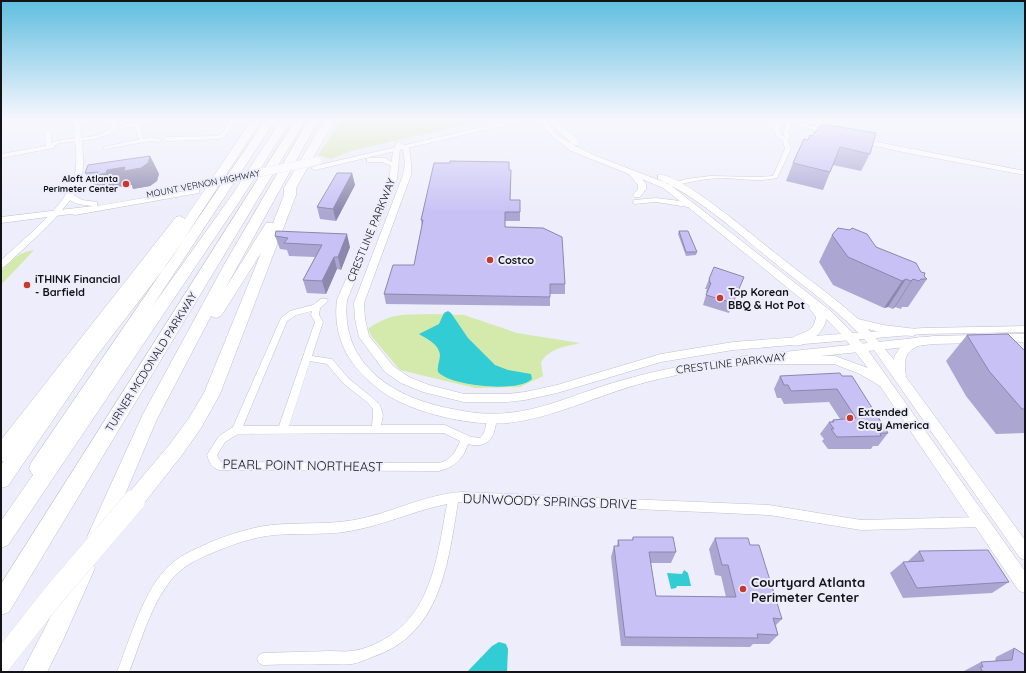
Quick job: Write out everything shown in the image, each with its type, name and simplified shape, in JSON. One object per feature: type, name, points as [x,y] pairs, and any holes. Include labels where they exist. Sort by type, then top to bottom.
[{"type":"highway","points":[[1,454],[196,200],[229,150]]},
{"type":"highway","points":[[1,480],[90,354],[164,259],[236,150]]},
{"type":"highway","points":[[1,536],[45,457],[252,150]]},
{"type":"highway","name":"TURNER MCDONALD PARKWAY","points":[[1,536],[228,209],[266,150]]},
{"type":"highway","name":"TURNER MCDONALD PARKWAY","points":[[1,604],[282,150]]},
{"type":"highway","points":[[34,672],[55,632],[80,578],[134,452],[234,258],[296,150]]},
{"type":"highway","points":[[176,369],[243,273],[312,150]]},
{"type":"highway","points":[[1,662],[52,597],[166,463],[192,430],[212,394],[290,195],[290,188]]},
{"type":"highway","points":[[90,354],[179,258]]},
{"type":"main road","points":[[195,189],[384,150]]},
{"type":"main road","points":[[341,162],[387,150]]},
{"type":"main road","points":[[577,150],[623,169],[670,185],[692,206],[828,315],[851,337],[1025,585]]},
{"type":"main road","points":[[589,150],[670,185],[718,213],[856,322],[878,347],[1025,553]]},
{"type":"main road","points":[[905,150],[1025,173]]},
{"type":"main road","points":[[926,150],[1025,168]]},
{"type":"main road","points":[[316,165],[379,159],[389,161],[395,166]]},
{"type":"main road","points":[[623,169],[635,176],[642,184],[642,189],[637,198],[692,206]]},
{"type":"main road","name":"MOUNT VERNON HIGHWAY","points":[[1,220],[195,189]]},
{"type":"main road","name":"MOUNT VERNON HIGHWAY","points":[[71,210],[75,212],[195,189]]},
{"type":"main road","points":[[69,196],[80,202],[94,204]]},
{"type":"main road","points":[[795,342],[815,333],[821,325],[821,318],[805,297]]},
{"type":"main road","points":[[856,322],[883,329],[912,332]]},
{"type":"main road","points":[[900,378],[898,360],[901,352],[909,345],[921,341]]},
{"type":"main road","points":[[744,360],[835,360],[864,371],[885,384]]},
{"type":"street","points":[[1,156],[28,150]]},
{"type":"street","points":[[1,265],[69,196],[76,185],[78,174],[76,150]]},
{"type":"street","name":"CRESTLINE PARKWAY","points":[[399,150],[393,179],[342,300],[340,309],[342,329],[348,349],[360,366],[380,386],[400,399],[427,408],[466,417],[492,418],[524,415],[658,374],[710,364],[860,349],[921,341],[1025,338]]},
{"type":"street","name":"CRESTLINE PARKWAY","points":[[402,150],[408,163],[407,175],[359,303],[360,320],[364,337],[389,370],[405,380],[427,389],[464,398],[508,398],[557,389],[661,358],[733,346],[912,332],[1025,329]]},
{"type":"street","points":[[670,185],[687,180],[714,177],[766,179],[774,177],[787,150]]},
{"type":"street","points":[[371,230],[386,229]]},
{"type":"street","points":[[324,302],[316,308],[293,313],[284,320],[237,430],[446,429],[471,442],[481,442],[486,439],[491,432],[492,418]]},
{"type":"street","points":[[283,430],[319,322],[315,315],[316,308]]},
{"type":"street","points":[[992,329],[999,338]]},
{"type":"street","points":[[702,351],[710,364]]},
{"type":"street","points":[[307,358],[329,361],[346,381],[372,401],[377,408],[378,415],[376,430]]},
{"type":"street","points":[[557,389],[564,404]]},
{"type":"street","name":"PEARL POINT NORTHEAST","points":[[237,430],[222,439],[212,455],[214,461],[219,466],[439,467],[450,464],[455,459],[461,451],[465,439]]},
{"type":"street","name":"DUNWOODY SPRINGS DRIVE","points":[[123,672],[156,592],[170,573],[189,558],[210,548],[251,534],[273,530],[329,529],[354,525],[382,519],[432,502],[453,498],[481,497],[769,510],[862,525],[982,522]]},
{"type":"street","points":[[264,659],[353,657],[377,650],[397,639],[416,623],[426,608],[434,591],[442,560],[453,498]]},
{"type":"green space","points":[[321,150],[354,150],[331,159],[318,155]]},
{"type":"green space","points":[[34,250],[1,285],[1,271],[12,260],[24,253]]},
{"type":"green space","points":[[432,314],[464,315],[517,333],[580,343],[553,351],[541,362],[543,376],[520,387],[475,388],[400,370],[372,337],[368,329],[391,317]]},
{"type":"water","points":[[448,311],[451,313],[468,338],[495,365],[508,370],[531,374],[532,379],[513,386],[484,386],[456,381],[445,377],[438,372],[439,351],[432,342],[419,334],[439,324],[444,313]]},
{"type":"water","points":[[684,570],[688,573],[691,586],[677,586],[676,588],[671,589],[667,573],[682,574]]},
{"type":"water","points":[[499,642],[506,644],[508,649],[507,672],[467,672],[492,646]]},
{"type":"building","points":[[799,150],[839,150],[830,172],[793,163]]},
{"type":"building","points":[[855,150],[871,150],[870,154]]},
{"type":"building","points":[[150,156],[148,163],[141,168],[124,171],[125,167],[107,170],[106,173],[97,175],[98,172],[85,173],[88,165]]},
{"type":"building","points":[[450,161],[509,162],[509,170],[511,170],[510,200],[520,200],[520,212],[505,212],[505,227],[543,228],[562,237],[565,284],[550,284],[550,297],[384,294],[393,265],[414,265],[423,220],[421,220],[434,163],[450,163]]},
{"type":"building","points":[[337,173],[352,173],[333,209],[317,207]]},
{"type":"building","points":[[838,228],[850,230],[852,228],[867,234],[876,247],[916,263],[921,272],[925,273],[924,276],[927,279],[921,279],[919,281],[913,279],[911,281],[906,279],[902,281],[848,257],[832,235]]},
{"type":"building","points":[[276,231],[347,234],[338,257],[334,257],[322,281],[303,280],[322,245],[284,243],[288,238],[275,236]]},
{"type":"building","points":[[679,231],[688,231],[697,252],[686,252]]},
{"type":"building","name":"Top Korean BBQ & Hot Pot","points":[[714,267],[744,277],[733,303],[706,295],[711,283],[709,282],[709,279]]},
{"type":"building","points":[[1008,334],[1025,351],[1025,409],[1022,409],[989,371],[967,335]]},
{"type":"building","points":[[840,373],[842,376],[852,376],[888,433],[880,433],[881,436],[837,437],[831,429],[834,429],[829,422],[834,422],[833,420],[856,418],[837,389],[791,391],[788,385],[784,385],[780,376]]},
{"type":"building","name":"Courtyard Atlanta Perimeter Center","points":[[633,537],[673,537],[676,552],[649,552],[656,596],[736,597],[728,565],[722,565],[715,538],[748,538],[750,545],[759,545],[782,619],[773,618],[778,635],[757,634],[758,638],[625,637],[614,546],[619,546],[618,540],[633,540]]},
{"type":"building","points":[[988,550],[1009,582],[917,588],[903,562],[924,561],[919,551]]},
{"type":"building","points":[[1014,648],[1025,655],[1025,672],[983,672],[980,667],[983,667],[981,662],[1012,660]]},
{"type":"place","name":"Aloft Atlanta Perimeter Center","points":[[126,184]]},
{"type":"place","name":"Costco","points":[[490,260]]},
{"type":"place","name":"iTHINK Financial - Barfield","points":[[27,285]]},
{"type":"place","name":"Top Korean BBQ & Hot Pot","points":[[720,298]]},
{"type":"place","name":"Extended Stay America","points":[[850,418]]},
{"type":"place","name":"Courtyard Atlanta Perimeter Center","points":[[743,589]]}]
